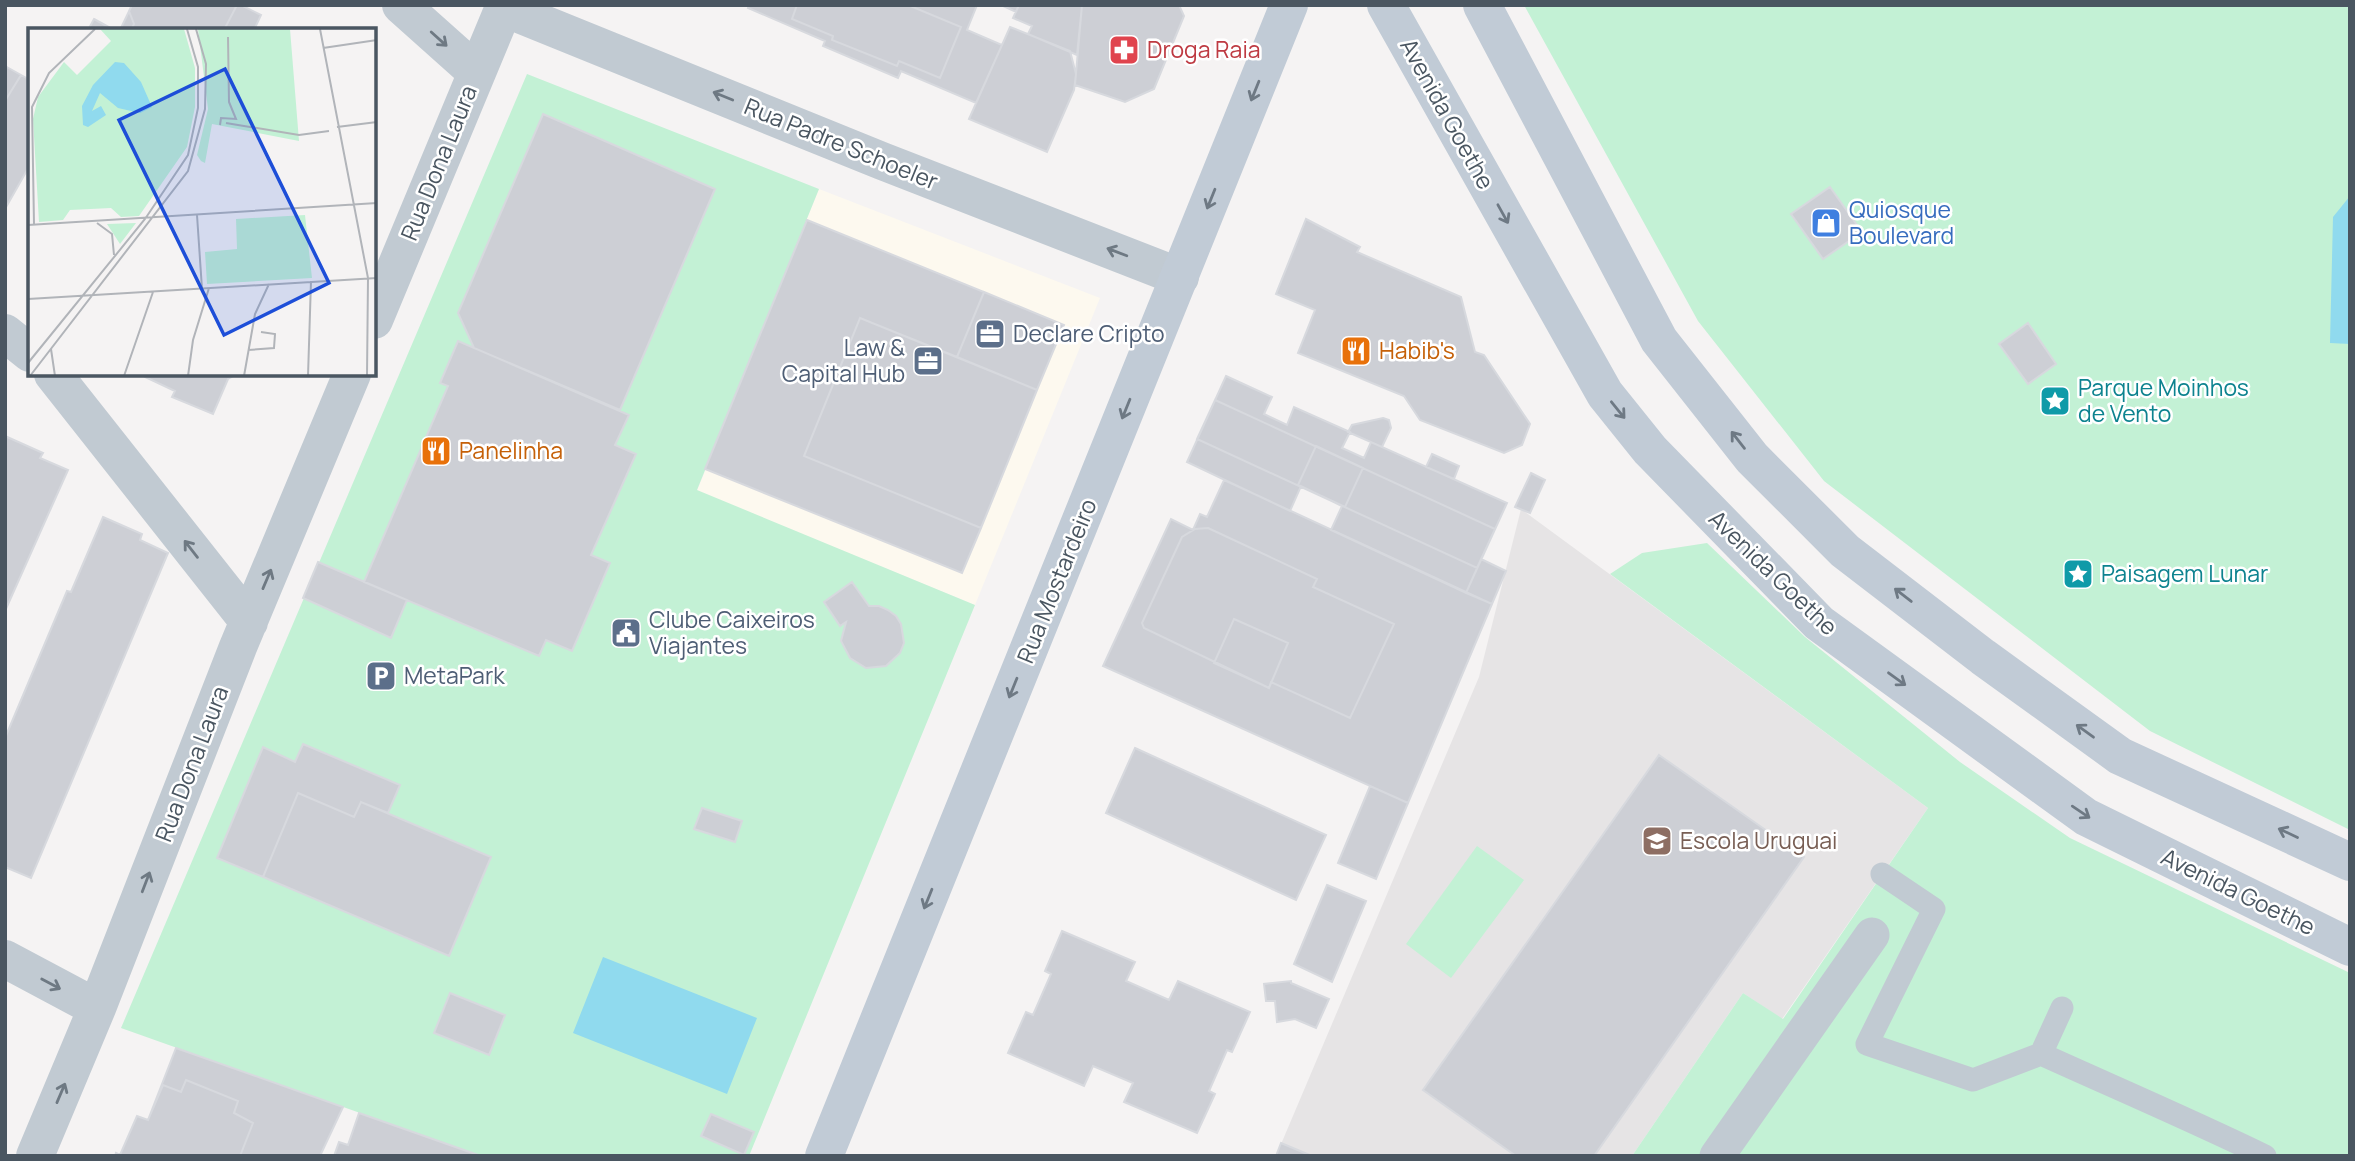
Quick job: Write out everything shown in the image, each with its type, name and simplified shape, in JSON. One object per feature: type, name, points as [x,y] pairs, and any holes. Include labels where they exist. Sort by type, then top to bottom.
[{"type":"main road","name":"Rua Mostardeiro","points":[[824,1156],[1289,5]]},
{"type":"main road","name":"Avenida Goethe","points":[[1386,5],[1605,394],[1650,450],[1819,623],[2086,817],[2350,947]]},
{"type":"main road","points":[[1482,5],[1659,340],[1752,458],[1836,542],[1983,657],[2120,756],[2350,862]]},
{"type":"street","points":[[401,5],[476,72]]},
{"type":"street","name":"Rua Dona Laura","points":[[376,315],[504,7]]},
{"type":"street","name":"Rua Padre Schoeler","points":[[504,7],[882,161],[1180,277]]},
{"type":"street","points":[[5,333],[28,350]]},
{"type":"street","points":[[55,376],[249,622]]},
{"type":"street","name":"Rua Dona Laura","points":[[35,1156],[97,1008],[249,622],[351,376]]},
{"type":"street","points":[[1717,1156],[1872,934]]},
{"type":"street","points":[[5,960],[97,1008]]},
{"type":"lane","points":[[1882,874],[1934,909],[1867,1044],[1973,1080],[2041,1054],[2062,1008]]},
{"type":"lane","points":[[2041,1054],[2189,1119],[2265,1156]]},
{"type":"shaded area","points":[[819,189],[1100,298],[975,605],[697,491]]},
{"type":"shaded area","name":"Escola Uruguai","points":[[1521,509],[1928,808],[1782,1019],[1743,993],[1632,1156],[1276,1156],[1479,677]]},
{"type":"green space","name":"Parque Moinhos de Vento","points":[[1524,5],[2350,5],[2350,830],[2150,731],[1824,481],[1698,321]]},
{"type":"green space","name":"Clube Caixeiros Viajantes","points":[[527,74],[819,189],[697,490],[975,605],[749,1156],[481,1156],[121,1028]]},
{"type":"green space","points":[[1707,543],[1805,637],[1960,762],[2070,838],[2350,973],[2350,1156],[1632,1156],[1743,993],[1783,1019],[1928,808],[1610,574],[1642,553]]},
{"type":"green space","points":[[1477,846],[1524,880],[1451,978],[1406,944]]},
{"type":"water","points":[[2350,196],[2350,344],[2330,343],[2333,217]]},
{"type":"water","points":[[603,957],[757,1018],[727,1094],[573,1033]]},
{"type":"building","points":[[132,5],[241,5],[261,15],[255,28],[121,28]]},
{"type":"building","points":[[132,5],[237,5],[225,28],[132,28],[134,24],[129,11]]},
{"type":"building","points":[[749,5],[977,5],[967,30],[1002,45],[976,103],[901,71],[898,78],[823,46],[825,41],[748,8]]},
{"type":"building","points":[[797,5],[908,5],[961,27],[940,78],[899,61],[897,66],[832,40],[833,36],[792,19]]},
{"type":"building","points":[[1001,5],[1019,5],[1016,12]]},
{"type":"building","points":[[1019,5],[1082,5],[1077,55],[1028,34],[1032,26],[1013,18]]},
{"type":"building","name":"Droga Raia","points":[[1082,5],[1179,5],[1184,16],[1154,89],[1125,102],[1075,85]]},
{"type":"building","points":[[94,19],[110,28],[89,28]]},
{"type":"building","points":[[1010,27],[1070,51],[1076,74],[1074,90],[1047,152],[969,119]]},
{"type":"building","points":[[5,66],[28,79],[28,169],[5,209]]},
{"type":"building","points":[[5,66],[21,75],[5,101]]},
{"type":"building","points":[[543,114],[715,189],[620,410],[474,348],[458,313]]},
{"type":"building","name":"Quiosque Boulevard","points":[[1830,187],[1862,232],[1823,259],[1791,214]]},
{"type":"building","points":[[1306,219],[1360,247],[1357,252],[1461,297],[1475,352],[1484,355],[1530,424],[1522,445],[1504,453],[1420,420],[1404,396],[1298,353],[1315,310],[1276,294]]},
{"type":"building","points":[[807,220],[984,292],[957,357],[860,318],[804,456],[981,528],[962,573],[705,469]]},
{"type":"building","points":[[984,292],[1064,325],[1037,390],[957,357]]},
{"type":"building","points":[[860,318],[1037,390],[981,528],[804,456]]},
{"type":"building","points":[[2028,323],[2056,364],[2028,384],[1999,344]]},
{"type":"building","points":[[458,341],[629,415],[615,445],[636,454],[591,555],[610,563],[572,651],[546,640],[539,656],[364,582],[448,386],[440,383]]},
{"type":"building","points":[[233,376],[228,379],[213,414],[172,397],[175,391],[145,377]]},
{"type":"building","points":[[1226,376],[1272,397],[1264,414],[1287,425],[1294,407],[1350,432],[1342,448],[1364,458],[1371,442],[1507,503],[1466,593],[1331,530],[1342,506],[1301,486],[1290,511],[1187,462]]},
{"type":"building","points":[[1215,400],[1495,529],[1477,568],[1197,439]]},
{"type":"building","points":[[1383,418],[1389,420],[1391,428],[1382,447],[1348,432],[1352,425]]},
{"type":"building","points":[[5,436],[43,453],[40,458],[68,470],[5,611]]},
{"type":"building","points":[[1316,446],[1363,468],[1345,507],[1298,485]]},
{"type":"building","points":[[1432,454],[1459,466],[1454,479],[1426,467]]},
{"type":"building","points":[[1531,473],[1545,480],[1530,513],[1515,507]]},
{"type":"building","points":[[1224,480],[1492,604],[1408,803],[1103,666],[1171,519],[1193,530],[1200,514],[1207,517]]},
{"type":"building","points":[[103,517],[142,534],[140,540],[168,553],[31,878],[5,867],[5,738],[67,591],[71,592]]},
{"type":"building","points":[[1208,528],[1317,579],[1313,587],[1394,624],[1350,718],[1271,682],[1269,688],[1144,628],[1142,623],[1182,537],[1195,529]]},
{"type":"building","points":[[1481,559],[1506,571],[1492,604],[1466,593]]},
{"type":"building","points":[[318,562],[407,600],[391,638],[303,598]]},
{"type":"building","points":[[852,582],[869,606],[888,610],[901,624],[904,643],[900,653],[886,666],[866,668],[850,658],[841,641],[846,622],[840,626],[824,602]]},
{"type":"building","points":[[1234,619],[1288,643],[1269,688],[1214,663]]},
{"type":"building","points":[[303,744],[400,785],[388,813],[361,802],[354,817],[298,793],[263,877],[217,858],[263,747],[295,762]]},
{"type":"building","points":[[1135,748],[1326,835],[1296,900],[1106,813]]},
{"type":"building","name":"Escola Uruguai","points":[[1659,755],[1804,857],[1594,1156],[1516,1156],[1423,1090]]},
{"type":"building","points":[[1370,786],[1408,803],[1376,879],[1338,863]]},
{"type":"building","points":[[298,793],[354,817],[361,802],[491,857],[449,956],[263,877]]},
{"type":"building","points":[[702,808],[742,821],[735,842],[694,829]]},
{"type":"building","points":[[1327,885],[1366,901],[1332,982],[1294,964]]},
{"type":"building","points":[[1062,931],[1135,962],[1126,981],[1169,1000],[1178,981],[1250,1012],[1232,1052],[1227,1050],[1209,1091],[1215,1094],[1197,1133],[1124,1102],[1133,1083],[1093,1066],[1084,1086],[1008,1053],[1026,1012],[1033,1015],[1051,974],[1045,971]]},
{"type":"building","points":[[1291,981],[1329,999],[1316,1028],[1295,1019],[1277,1022],[1275,1001],[1266,1001],[1264,984]]},
{"type":"building","points":[[450,993],[505,1015],[489,1055],[434,1033]]},
{"type":"building","points":[[176,1048],[343,1107],[320,1156],[115,1156],[116,1153],[120,1155],[137,1116],[148,1120]]},
{"type":"building","points":[[186,1080],[238,1101],[234,1113],[253,1123],[240,1156],[115,1156],[116,1153],[120,1155],[137,1116],[148,1120],[163,1085],[181,1092]]},
{"type":"building","points":[[359,1113],[481,1156],[334,1156],[339,1142],[348,1145]]},
{"type":"building","points":[[711,1114],[754,1132],[744,1155],[701,1136]]},
{"type":"building","points":[[1281,1143],[1312,1156],[1276,1156]]},
{"type":"place","name":"Droga Raia","points":[[1124,50]]},
{"type":"place","name":"Quiosque Boulevard","points":[[1826,223]]},
{"type":"place","name":"Declare Cripto","points":[[990,334]]},
{"type":"place","name":"Habib's","points":[[1356,351]]},
{"type":"place","name":"Law & Capital Hub","points":[[928,361]]},
{"type":"place","name":"Parque Moinhos de Vento","points":[[2055,401]]},
{"type":"place","name":"Panelinha","points":[[436,451]]},
{"type":"place","name":"Paisagem Lunar","points":[[2078,574]]},
{"type":"place","name":"Clube Caixeiros Viajantes","points":[[626,633]]},
{"type":"place","name":"MetaPark","points":[[381,676]]},
{"type":"place","name":"Escola Uruguai","points":[[1657,841]]}]
